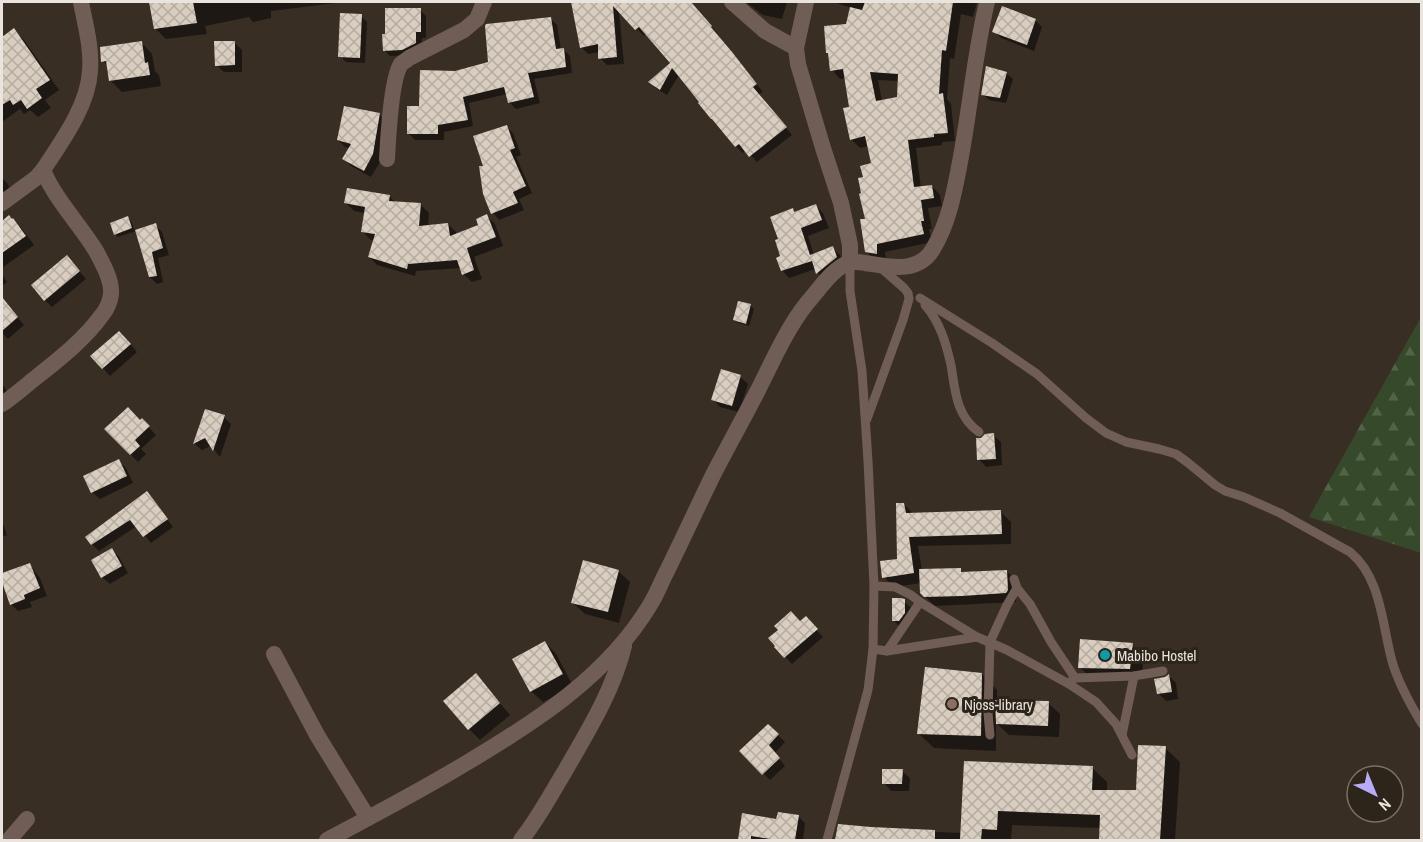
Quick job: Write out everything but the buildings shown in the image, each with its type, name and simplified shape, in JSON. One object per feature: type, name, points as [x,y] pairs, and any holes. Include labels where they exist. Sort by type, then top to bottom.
[{"type":"street","points":[[2,203],[36,178],[43,170],[84,101],[90,71],[90,53],[81,2]]},
{"type":"street","points":[[387,159],[394,91],[401,64],[464,30],[477,19],[484,2]]},
{"type":"street","points":[[732,2],[765,31],[796,48]]},
{"type":"street","points":[[806,2],[796,48],[798,64],[841,203],[850,245],[850,262]]},
{"type":"street","points":[[327,840],[454,770],[536,720],[594,673],[625,642],[651,604],[714,474],[788,331],[804,308],[828,279],[850,262],[904,268],[921,262],[933,250],[952,201],[987,2]]},
{"type":"street","points":[[2,404],[60,357],[90,329],[101,317],[111,294],[108,275],[96,251],[60,202],[43,170]]},
{"type":"street","points":[[521,840],[545,806],[594,722],[615,673],[625,642]]},
{"type":"street","points":[[274,654],[317,735],[368,818]]},
{"type":"street","points":[[9,840],[27,819]]},
{"type":"lane","points":[[827,840],[868,690],[873,649],[874,586],[866,422],[862,371],[850,291],[850,262]]},
{"type":"lane","points":[[866,422],[909,299],[904,288],[878,265]]},
{"type":"lane","points":[[904,288],[914,292],[920,298],[940,326],[957,403],[962,415],[979,432]]},
{"type":"lane","points":[[920,298],[1037,374],[1106,434],[1126,442],[1159,448],[1176,454],[1225,491],[1280,513],[1359,559],[1374,587],[1392,663],[1422,724]]},
{"type":"lane","points":[[990,735],[988,713],[990,642],[1015,583],[1030,604],[1072,681]]},
{"type":"lane","points":[[874,586],[895,587],[977,637],[1072,681],[1116,724],[1132,755]]},
{"type":"lane","points":[[886,651],[920,602]]},
{"type":"lane","points":[[873,649],[886,651],[977,637]]},
{"type":"lane","points":[[1072,681],[1134,676],[1163,671]]},
{"type":"lane","points":[[1122,735],[1134,676]]},
{"type":"green space","points":[[1421,317],[1421,553],[1309,517]]},
{"type":"place","name":"Mabibo Hostel","points":[[1105,655]]},
{"type":"place","name":"Njoss-library","points":[[952,704]]}]
